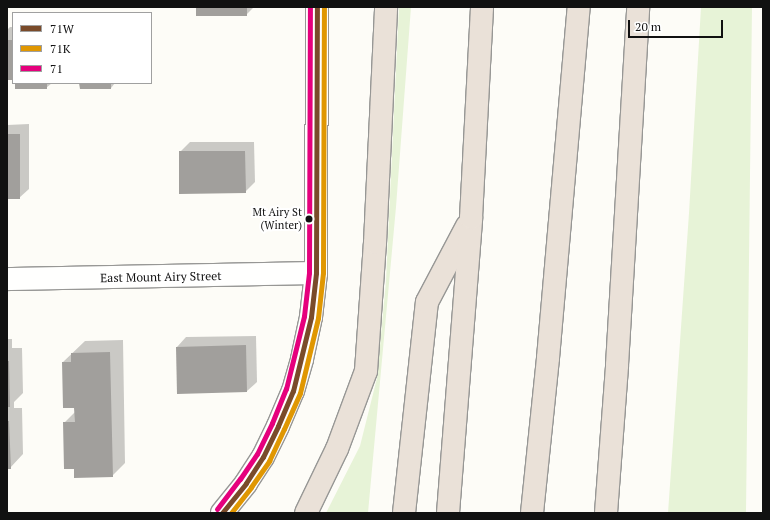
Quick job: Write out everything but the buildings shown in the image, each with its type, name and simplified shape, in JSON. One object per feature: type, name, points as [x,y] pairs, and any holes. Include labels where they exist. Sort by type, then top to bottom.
[{"type":"highway","points":[[306,513],[337,449],[366,371],[375,244],[386,7]]},
{"type":"highway","points":[[448,513],[471,218],[482,7]]},
{"type":"highway","points":[[532,513],[548,358],[579,7]]},
{"type":"highway","points":[[606,513],[618,357],[638,7]]},
{"type":"highway","points":[[404,513],[427,302],[471,218]]},
{"type":"street","points":[[222,513],[246,483],[263,457],[293,391],[311,317],[316,274],[317,7]]},
{"type":"street","name":"East Mount Airy Street","points":[[7,279],[316,274]]},
{"type":"green space","points":[[399,7],[411,7],[396,207],[368,513],[326,513],[360,446],[377,378],[386,281]]},
{"type":"green space","points":[[701,7],[752,7],[746,513],[668,513],[689,213]]},
{"type":"transit line","name":"71","points":[[217,509],[257,454],[272,423],[286,389],[304,316],[309,273],[310,7]]},
{"type":"transit line","name":"71W","points":[[222,513],[246,483],[263,457],[278,426],[293,391],[311,317],[316,273],[317,7]]},
{"type":"transit line","name":"71K","points":[[231,513],[269,461],[284,429],[300,393],[318,318],[323,273],[324,7]]},
{"type":"place","name":"Mt Airy St (Winter)","points":[[309,219]]}]
